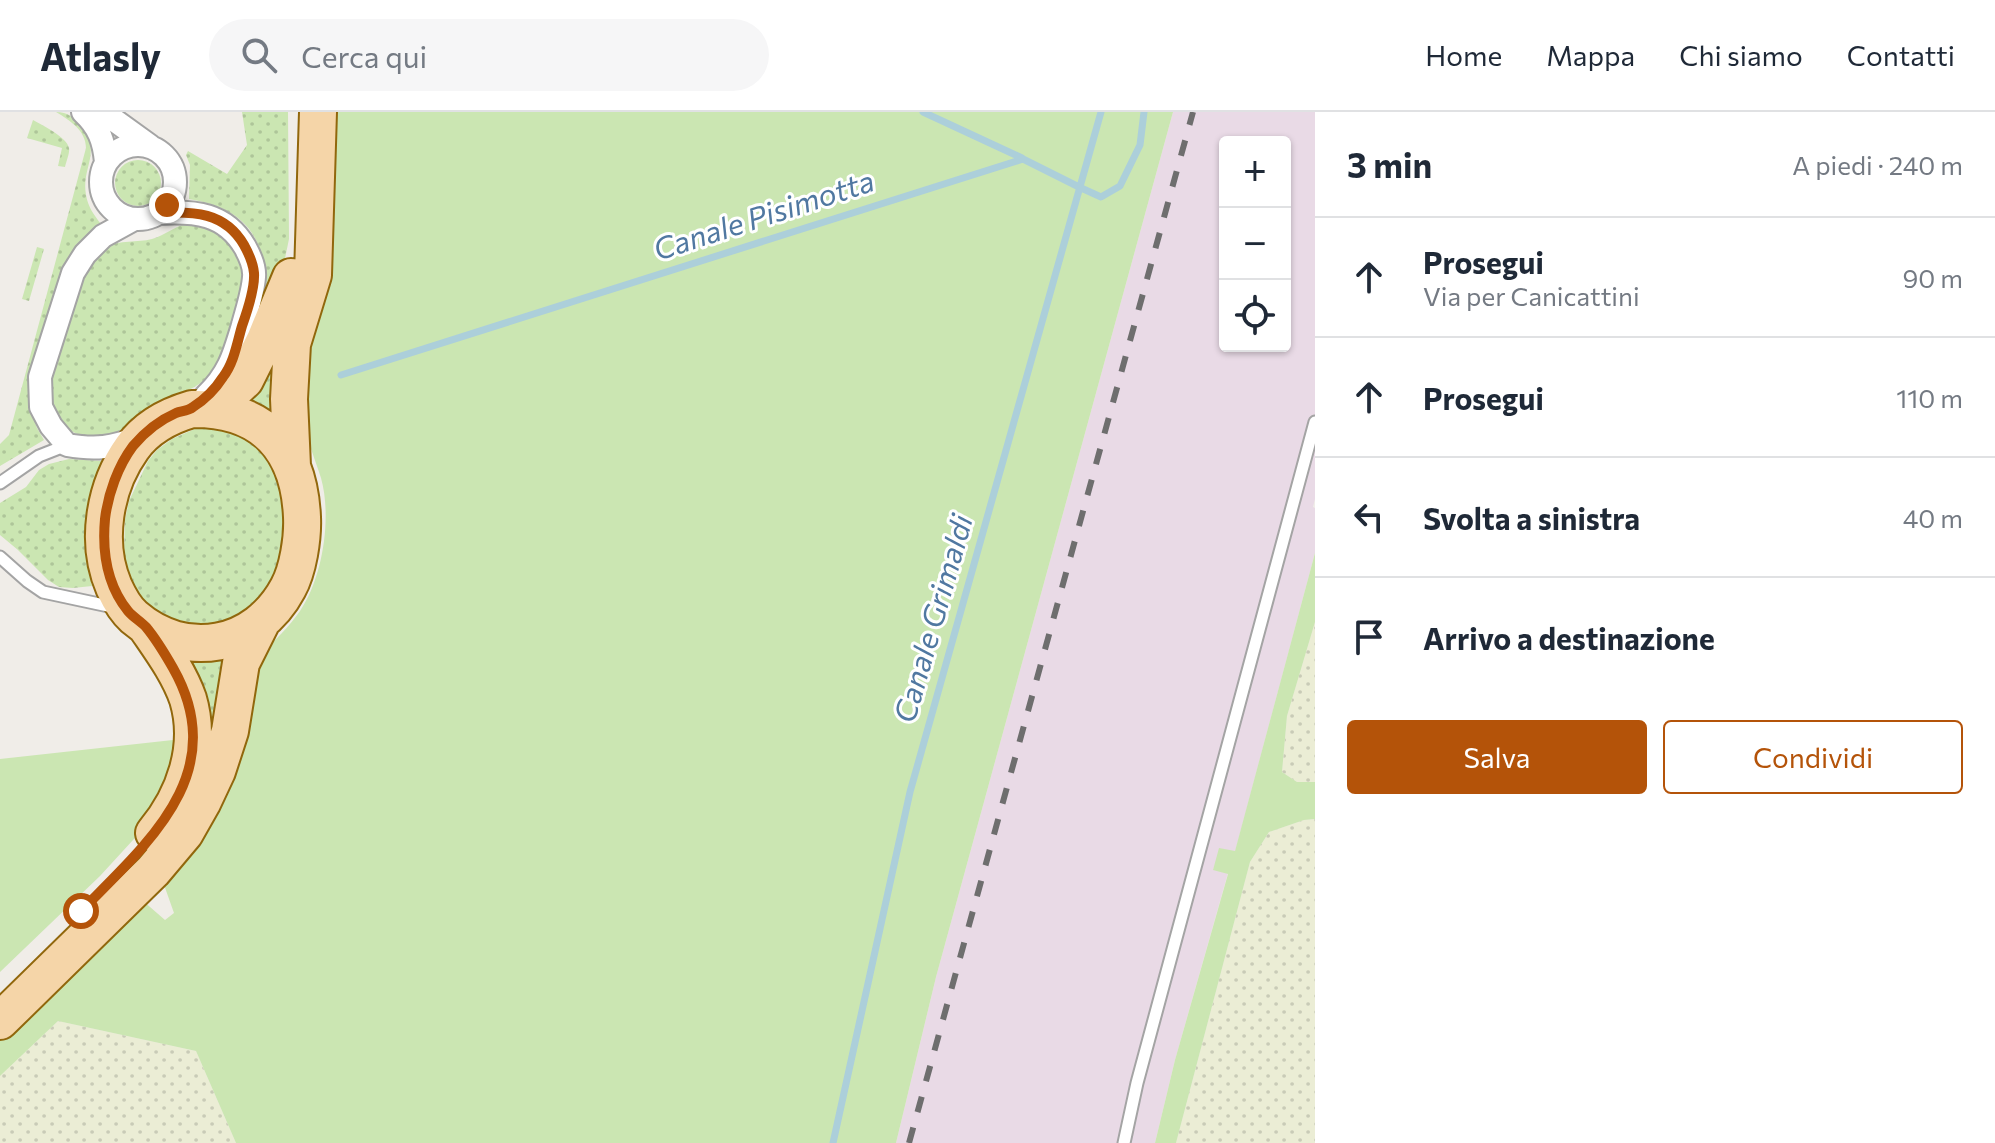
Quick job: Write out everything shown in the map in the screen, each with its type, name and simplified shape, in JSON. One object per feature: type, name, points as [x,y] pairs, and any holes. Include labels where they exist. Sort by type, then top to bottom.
[{"type":"main road","points":[[203,409],[245,380],[292,274],[298,229],[298,112]]},
{"type":"main road","points":[[292,467],[289,399],[292,344],[313,275],[318,112]]},
{"type":"main road","points":[[0,990],[135,856],[165,821],[190,766],[193,726],[187,698],[177,676],[117,594],[109,576],[104,533],[110,493],[131,449],[143,435],[175,414],[203,409],[248,419],[277,441],[286,454],[299,487],[301,545],[289,586],[276,607],[262,621],[241,635],[223,641],[203,644],[184,642],[165,637],[138,620]]},
{"type":"main road","points":[[0,1021],[142,882],[185,833],[217,771],[230,731],[241,663],[262,621]]},
{"type":"street","points":[[83,112],[101,133],[106,162]]},
{"type":"street","points":[[103,112],[169,160],[174,171],[173,194],[159,213]]},
{"type":"street","points":[[150,146],[125,146],[114,152],[106,162],[100,186],[111,209],[134,219],[159,213],[202,214],[225,223],[238,235],[251,256],[254,276],[231,364],[203,409]]},
{"type":"street","points":[[134,219],[103,236],[85,254],[73,273],[40,377],[41,407],[51,426],[67,445],[104,448],[143,435]]},
{"type":"lane","points":[[1124,1143],[1137,1083],[1315,422]]},
{"type":"lane","points":[[0,483],[39,456],[67,445]]},
{"type":"lane","points":[[0,557],[43,592],[101,603],[138,620]]},
{"type":"shaded area","points":[[1173,112],[1315,112],[1315,553],[1235,852],[1213,869],[1228,873],[1155,1143],[896,1143],[936,977]]},
{"type":"green space","points":[[56,112],[74,118],[88,137],[91,153],[86,195],[101,224],[77,246],[60,273],[31,378],[28,402],[44,440],[0,466],[0,444],[9,435],[86,148],[80,131]]},
{"type":"green space","points":[[242,112],[288,112],[289,239],[281,278],[263,298],[262,259],[258,243],[250,230],[226,210],[189,199],[188,151],[227,174],[247,145]]},
{"type":"green space","points":[[329,112],[1173,112],[936,977],[896,1143],[236,1143],[196,1051],[58,1021],[0,1076],[0,1038],[142,900],[165,920],[174,913],[163,882],[262,653],[296,617],[315,581],[323,546],[326,510],[321,478],[301,412]]},
{"type":"green space","points":[[33,120],[67,144],[69,152],[65,167],[58,166],[62,148],[27,138]]},
{"type":"green space","points":[[138,160],[154,167],[161,183],[154,199],[138,206],[122,199],[115,183],[122,167]]},
{"type":"green space","points":[[191,223],[226,239],[240,263],[242,277],[237,310],[220,361],[202,382],[149,408],[118,432],[92,437],[70,430],[54,412],[51,390],[59,351],[88,268],[101,251],[111,245],[152,239]]},
{"type":"green space","points":[[37,247],[44,249],[29,301],[22,299]]},
{"type":"green space","points":[[293,319],[277,417],[243,400]]},
{"type":"green space","points":[[197,428],[230,431],[257,445],[267,455],[285,493],[287,546],[266,599],[222,627],[174,624],[145,604],[128,573],[124,553],[129,501],[148,461],[172,439]]},
{"type":"green space","points":[[69,459],[103,461],[92,491],[87,522],[87,554],[92,586],[59,587],[0,535],[0,503],[26,487],[39,470]]},
{"type":"green space","points":[[1315,553],[1315,622],[1287,716],[1282,772],[1297,782],[1315,782],[1315,819],[1269,832],[1250,862],[1176,1143],[1155,1143],[1175,1060],[1228,874],[1213,870],[1219,848],[1235,851]]},
{"type":"green space","points":[[1315,622],[1315,782],[1297,782],[1282,772],[1287,716]]},
{"type":"green space","points":[[230,660],[215,746],[184,662]]},
{"type":"green space","points":[[182,739],[177,769],[144,828],[100,876],[0,972],[0,759]]},
{"type":"green space","points":[[1315,819],[1315,1143],[1176,1143],[1250,862],[1269,832]]},
{"type":"green space","points":[[58,1021],[196,1051],[236,1143],[0,1143],[0,1076]]},
{"type":"waterway","points":[[923,112],[1022,158]]},
{"type":"waterway","name":"Canale Grimaldi","points":[[833,1143],[910,792],[1101,112]]},
{"type":"waterway","name":"Canale Pisimotta","points":[[341,375],[1023,159],[1101,197],[1120,186],[1140,145],[1144,112]]},
{"type":"railway","points":[[909,1143],[1193,112]]},
{"type":"route","points":[[81,911],[165,821],[190,766],[193,744],[187,698],[177,676],[147,628],[129,612],[109,576],[104,533],[110,493],[131,449],[143,435],[175,414],[192,409],[223,378],[231,364],[254,276],[251,256],[238,235],[225,223],[202,214],[159,213],[167,205]]}]
